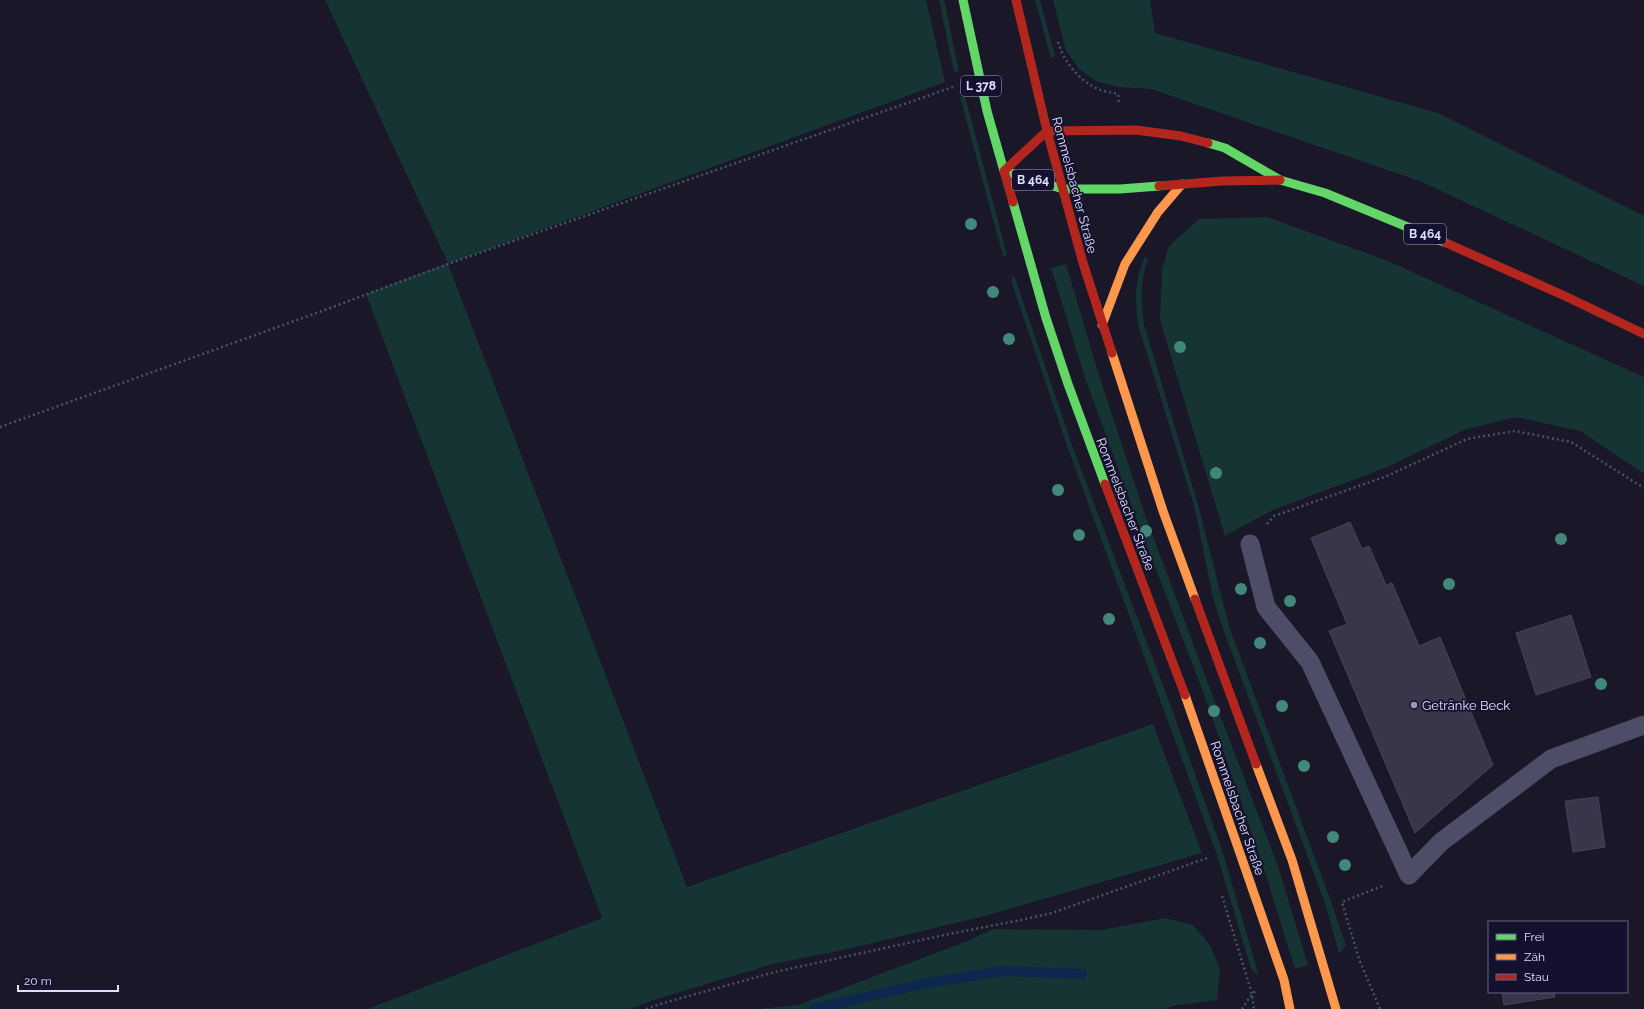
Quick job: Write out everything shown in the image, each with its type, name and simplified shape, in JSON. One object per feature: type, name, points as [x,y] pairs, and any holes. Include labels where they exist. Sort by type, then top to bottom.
[{"type":"main road","name":"Rommelsbacher Straße","points":[[963,0],[979,76],[1004,171],[1046,318],[1068,384],[1188,702],[1284,980],[1290,1009]]},
{"type":"main road","name":"Rommelsbacher Straße","points":[[1016,0],[1062,189],[1102,325],[1168,526],[1292,860],[1336,1009]]},
{"type":"main road","name":"B 464","points":[[1280,180],[1182,184],[1120,189],[1062,189],[1004,171],[1047,131],[1136,130],[1181,136],[1225,148],[1280,180],[1325,193],[1406,225],[1567,297],[1644,334]]},
{"type":"main road","points":[[1102,325],[1126,264],[1158,212],[1182,184]]},
{"type":"lane","points":[[1250,544],[1266,607],[1310,662],[1409,876],[1440,842],[1551,760],[1644,725]]},
{"type":"path","points":[[1056,38],[1061,53],[1076,73],[1095,88],[1118,94],[1120,105]]},
{"type":"path","points":[[0,427],[311,315],[455,261],[952,87],[979,76]]},
{"type":"path","points":[[1250,544],[1274,516],[1387,476],[1467,439],[1515,431],[1571,442],[1644,488]]},
{"type":"path","points":[[646,1009],[775,972],[1052,913],[1210,857],[1213,865]]},
{"type":"path","points":[[1380,1009],[1359,958],[1342,902],[1409,876]]},
{"type":"path","points":[[1222,895],[1252,994],[1254,1009]]},
{"type":"path","points":[[1242,1009],[1252,994]]},
{"type":"green space","points":[[325,0],[926,0],[945,82],[448,264],[687,887],[1153,724],[1202,853],[985,916],[843,950],[773,964],[657,999],[630,1009],[368,1009],[602,918],[366,294],[448,263]]},
{"type":"green space","points":[[939,0],[944,0],[959,71],[954,72]]},
{"type":"green space","points":[[1035,0],[1040,0],[1055,56],[1051,58]]},
{"type":"green space","points":[[1053,0],[1150,0],[1155,33],[1438,113],[1644,216],[1644,286],[1422,182],[1151,89],[1118,87],[1096,81],[1079,69],[1066,51]]},
{"type":"green space","points":[[965,96],[1007,255],[1003,256],[960,97]]},
{"type":"green space","points":[[1267,217],[1388,261],[1644,377],[1644,474],[1580,431],[1516,417],[1464,430],[1385,468],[1273,510],[1225,536],[1160,320],[1162,269],[1169,246],[1199,219]]},
{"type":"green space","points":[[1145,256],[1148,259],[1142,291],[1144,324],[1199,508],[1229,626],[1332,904],[1346,946],[1339,954],[1326,906],[1223,629],[1212,594],[1195,509],[1138,325],[1136,290],[1141,266]]},
{"type":"green space","points":[[1066,264],[1098,372],[1144,512],[1278,866],[1308,965],[1295,969],[1265,872],[1205,697],[1135,515],[1085,378],[1051,268]]},
{"type":"green space","points":[[1014,275],[1072,445],[1172,709],[1223,853],[1259,976],[1251,969],[1217,855],[1067,446],[1011,280]]},
{"type":"green space","points":[[1165,918],[1193,925],[1210,945],[1220,969],[1217,1000],[1172,1006],[1166,1009],[758,1009],[798,1005],[965,942],[993,929],[1102,930]]},
{"type":"building","name":"Getränke Beck","points":[[1350,522],[1362,549],[1369,546],[1386,585],[1392,583],[1419,646],[1440,637],[1493,765],[1415,833],[1329,631],[1347,624],[1311,538]]},
{"type":"building","points":[[1571,615],[1591,677],[1536,695],[1516,633]]},
{"type":"building","points":[[1598,797],[1605,847],[1573,852],[1565,801]]},
{"type":"building","points":[[1502,993],[1554,993],[1555,997],[1504,1005]]},
{"type":"waterway","points":[[814,1009],[927,983],[1003,971],[1082,974]]},
{"type":"traffic: fast","points":[[963,0],[987,111],[1004,171],[1063,189],[1120,189],[1159,186]]},
{"type":"traffic: fast","points":[[1208,143],[1225,148],[1280,180],[1325,193],[1444,242]]},
{"type":"traffic: fast","points":[[1013,202],[1046,318],[1068,384],[1105,484]]},
{"type":"traffic: slow","points":[[1102,325],[1125,264],[1158,212],[1182,184]]},
{"type":"traffic: slow","points":[[1112,353],[1163,511],[1195,599]]},
{"type":"traffic: slow","points":[[1185,695],[1284,980],[1290,1009]]},
{"type":"traffic: slow","points":[[1256,764],[1292,860],[1336,1009]]},
{"type":"traffic: jam","points":[[1016,0],[1047,131],[1136,130],[1181,136],[1208,143]]},
{"type":"traffic: jam","points":[[1013,202],[1004,171],[1047,131],[1083,263],[1112,353]]},
{"type":"traffic: jam","points":[[1159,186],[1222,181],[1280,180]]},
{"type":"traffic: jam","points":[[1444,242],[1567,297],[1644,334]]},
{"type":"traffic: jam","points":[[1105,484],[1185,695]]},
{"type":"traffic: jam","points":[[1195,599],[1256,764]]},
{"type":"place","name":"Getränke Beck","points":[[1414,705]]}]
